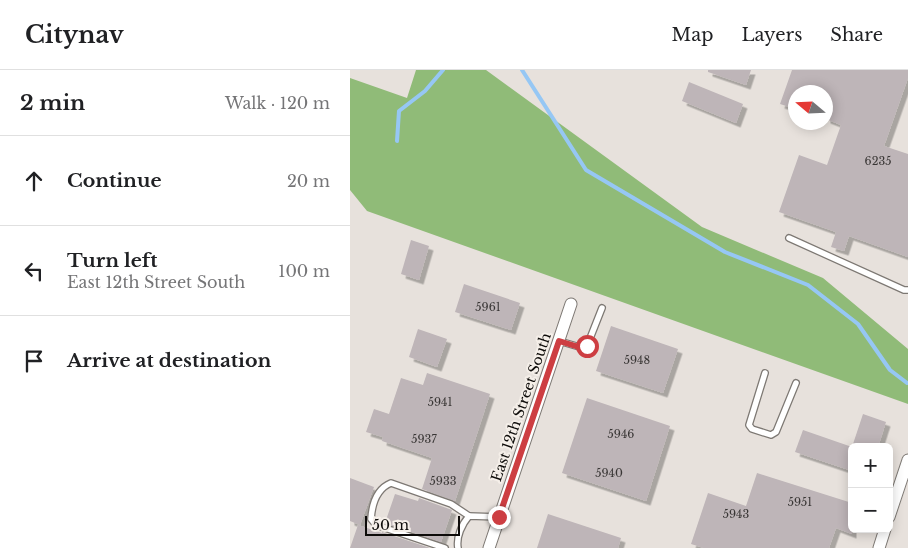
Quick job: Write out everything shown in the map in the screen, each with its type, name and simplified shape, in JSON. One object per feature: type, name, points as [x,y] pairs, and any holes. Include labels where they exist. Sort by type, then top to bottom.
[{"type":"street","name":"East 12th Street South","points":[[489,548],[571,304]]},
{"type":"street","points":[[893,504],[908,460]]},
{"type":"street","points":[[879,548],[884,533]]},
{"type":"lane","points":[[788,238],[904,290],[908,290]]},
{"type":"lane","points":[[559,341],[582,348],[587,346],[602,308]]},
{"type":"lane","points":[[765,373],[749,425],[752,429],[771,435],[776,432],[796,383]]},
{"type":"lane","points":[[445,548],[376,525],[371,519],[379,491],[385,485],[391,483],[450,504],[469,516],[499,517]]},
{"type":"lane","points":[[458,548],[458,536],[464,521],[469,516]]},
{"type":"green space","points":[[416,70],[486,70],[702,227],[823,278],[908,349],[908,404],[367,211],[350,190],[350,78],[407,98]]},
{"type":"building","points":[[708,70],[751,70],[746,85],[708,72]]},
{"type":"building","points":[[792,70],[908,70],[908,78],[884,146],[908,154],[908,257],[849,236],[844,251],[831,247],[836,232],[779,212],[799,155],[827,165],[841,125],[833,122],[833,85],[788,85],[788,106],[780,104]]},
{"type":"building","points":[[689,82],[743,104],[736,123],[682,101]]},
{"type":"building","points":[[411,240],[429,246],[419,280],[401,274]]},
{"type":"building","points":[[464,284],[520,303],[511,330],[455,312]]},
{"type":"building","points":[[611,326],[678,349],[663,393],[596,371]]},
{"type":"building","points":[[418,329],[447,339],[437,367],[409,357]]},
{"type":"building","points":[[427,373],[490,394],[455,501],[422,489],[432,458],[382,441],[383,437],[366,432],[374,409],[389,414],[401,378],[423,385]]},
{"type":"building","points":[[587,398],[670,426],[646,501],[562,473]]},
{"type":"building","points":[[863,414],[886,422],[879,443],[853,443]]},
{"type":"building","points":[[803,430],[848,446],[848,470],[795,452]]},
{"type":"building","points":[[757,473],[848,502],[848,532],[836,528],[829,548],[704,548],[691,544],[708,493],[746,506]]},
{"type":"building","points":[[350,478],[374,487],[360,525],[350,521]]},
{"type":"building","points":[[395,494],[418,501],[419,498],[452,510],[441,542],[385,523]]},
{"type":"building","points":[[548,514],[621,538],[618,548],[537,548]]},
{"type":"building","points":[[358,525],[382,532],[430,548],[350,548]]},
{"type":"waterway","points":[[397,141],[399,111],[425,91],[443,70]]},
{"type":"waterway","points":[[522,70],[586,170],[725,252],[808,285],[858,324],[890,370],[907,383]]},
{"type":"route","points":[[499,517],[559,341],[582,348],[587,346]]}]
